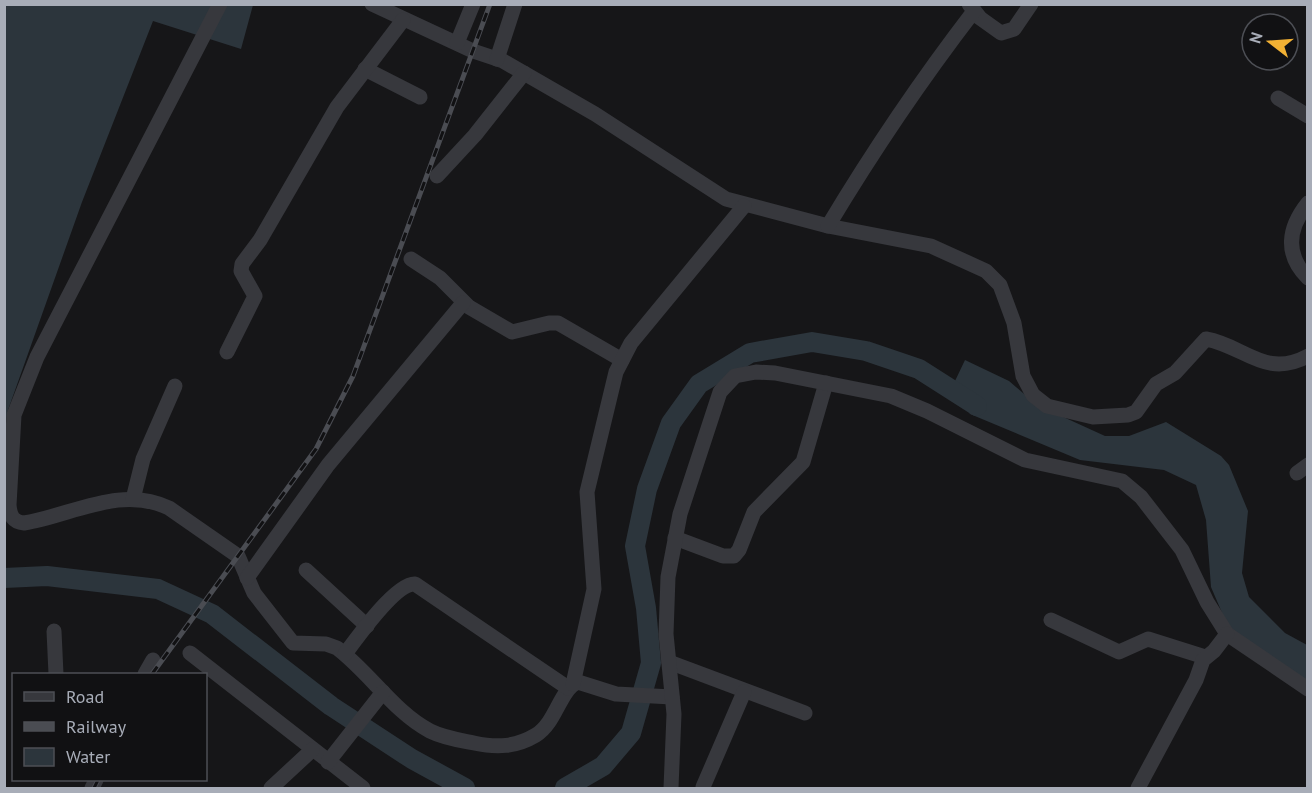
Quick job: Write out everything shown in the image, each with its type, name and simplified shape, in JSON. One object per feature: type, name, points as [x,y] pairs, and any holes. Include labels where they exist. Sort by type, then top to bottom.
[{"type":"street","points":[[220,4],[38,357],[14,415],[9,505],[14,520],[19,523],[33,522],[84,506],[133,500],[157,502],[169,508],[238,556],[254,593],[293,643],[326,644],[345,654],[383,692],[429,730],[442,736],[499,746],[520,743],[541,732],[560,707],[571,686],[594,589],[587,492],[611,390],[622,360],[672,292],[744,206]]},
{"type":"street","points":[[372,4],[524,73],[643,143],[726,199],[744,206],[828,226],[931,246],[995,277],[1014,323],[1023,376],[1028,387],[1040,402],[1060,411],[1118,418],[1136,412],[1149,392],[1175,373],[1206,339],[1271,364],[1296,363],[1308,356]]},
{"type":"street","points":[[458,43],[473,4]]},
{"type":"street","points":[[497,59],[515,4]]},
{"type":"street","points":[[828,226],[887,130],[972,8],[997,32],[1007,33],[1022,21],[1031,4]]},
{"type":"street","points":[[227,352],[255,296],[240,271],[242,264],[260,240],[336,107],[404,20]]},
{"type":"street","points":[[365,69],[420,97]]},
{"type":"street","points":[[437,176],[475,135],[524,73]]},
{"type":"street","points":[[1278,98],[1308,116]]},
{"type":"street","points":[[1308,203],[1294,222],[1292,237],[1295,263],[1308,278]]},
{"type":"street","points":[[411,259],[440,278],[463,303],[512,332],[558,323],[622,360]]},
{"type":"street","points":[[247,578],[328,465],[463,303]]},
{"type":"street","points":[[671,789],[672,697],[666,634],[668,577],[675,538],[680,514],[720,392],[735,376],[756,372],[891,396],[927,411],[1025,460],[1122,481],[1141,497],[1182,550],[1207,602],[1227,634],[1308,689]]},
{"type":"street","points":[[675,538],[723,556],[734,556],[739,550],[754,512],[803,462],[826,383]]},
{"type":"street","points":[[133,500],[143,459],[175,386]]},
{"type":"street","points":[[306,570],[367,626]]},
{"type":"street","points":[[345,654],[367,626],[405,587],[415,584],[571,686]]},
{"type":"street","points":[[1051,620],[1119,652],[1148,639],[1205,657]]},
{"type":"street","points":[[54,631],[56,673]]},
{"type":"street","points":[[1138,789],[1205,657],[1215,651],[1227,634]]},
{"type":"street","points":[[190,653],[363,789]]},
{"type":"street","points":[[146,673],[153,660]]},
{"type":"street","points":[[669,662],[805,713]]},
{"type":"street","points":[[571,686],[578,682],[616,694],[672,697]]},
{"type":"street","points":[[327,762],[383,692]]},
{"type":"street","points":[[703,788],[744,692]]},
{"type":"street","points":[[271,789],[312,750]]},
{"type":"water","points":[[5,5],[253,5],[241,49],[153,21],[82,202],[8,410],[5,429]]},
{"type":"water","points":[[965,360],[1009,381],[1037,405],[1105,436],[1129,436],[1166,422],[1221,456],[1229,465],[1248,511],[1242,573],[1249,597],[1285,633],[1307,645],[1307,686],[1249,650],[1226,622],[1211,587],[1206,520],[1196,485],[1164,470],[1080,460],[970,414],[956,394],[955,381]]},
{"type":"waterway","points":[[565,788],[603,766],[631,733],[651,663],[646,608],[635,546],[647,489],[671,423],[699,384],[750,353],[812,342],[866,351],[919,369],[977,406]]},
{"type":"waterway","points":[[4,578],[47,576],[158,589],[212,614],[331,706],[412,759],[465,788]]},
{"type":"railway","points":[[153,673],[316,449],[353,376],[490,4]]},
{"type":"railway","points":[[94,788],[98,781]]}]
